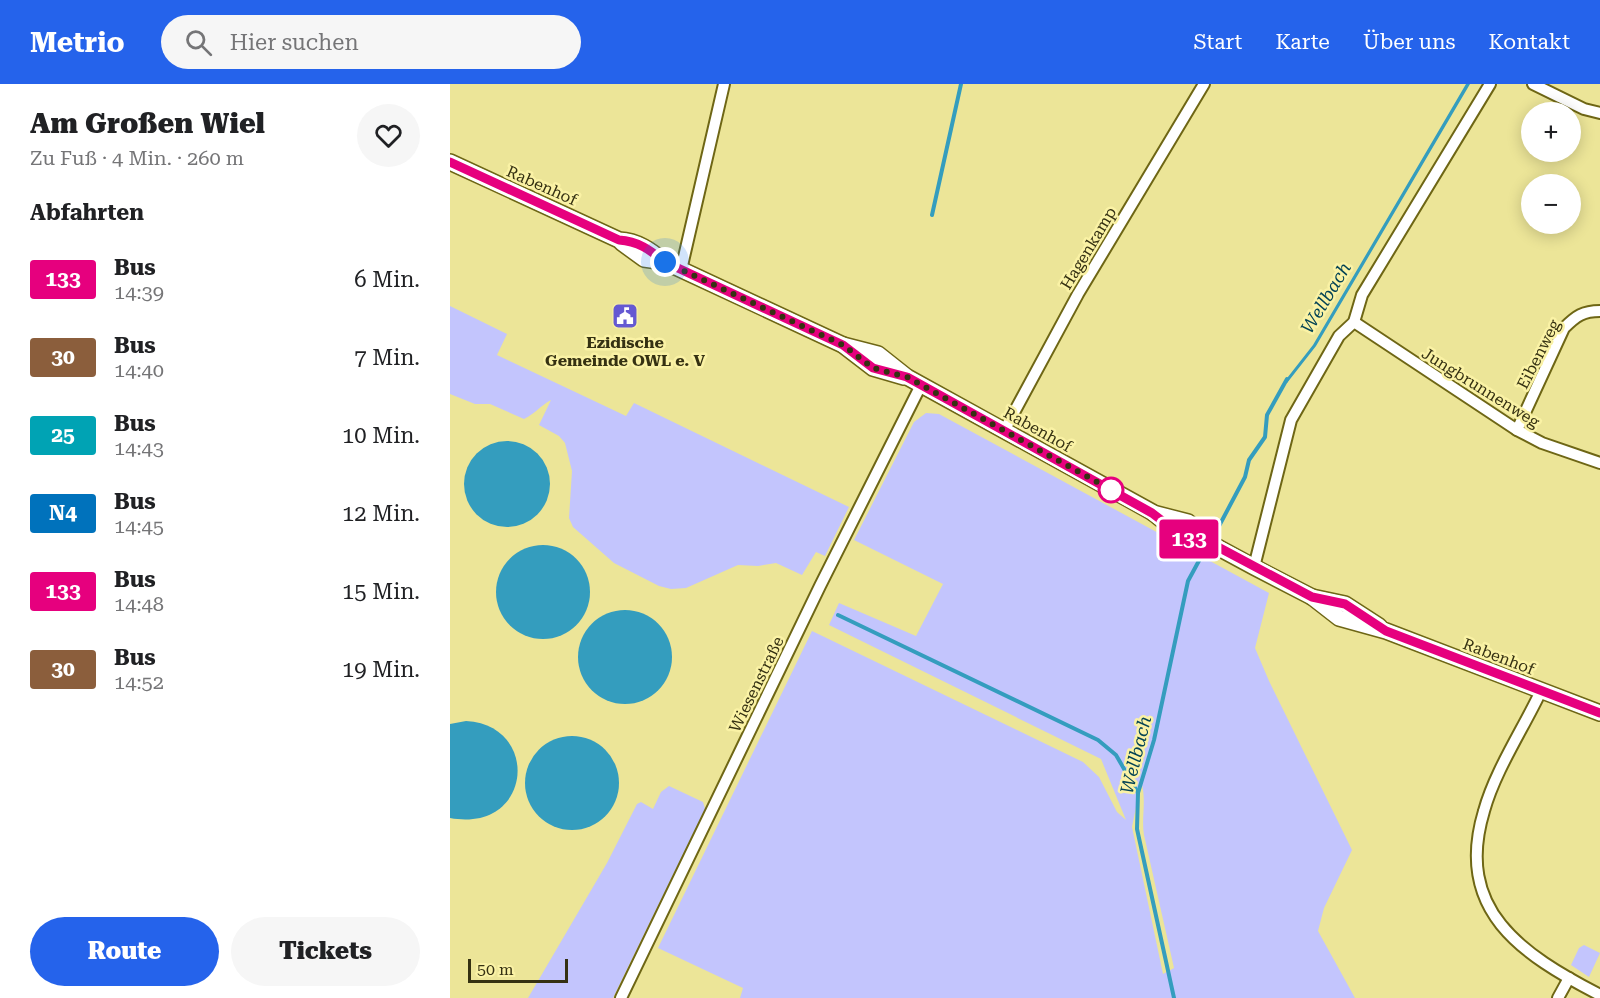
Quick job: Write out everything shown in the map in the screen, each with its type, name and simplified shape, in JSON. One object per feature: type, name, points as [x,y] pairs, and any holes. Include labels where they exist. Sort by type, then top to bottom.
[{"type":"street","points":[[681,270],[724,84]]},
{"type":"street","name":"Hagenkamp","points":[[1004,431],[1078,294],[1204,84]]},
{"type":"street","points":[[1254,567],[1291,420],[1339,336],[1354,322],[1362,295],[1490,84]]},
{"type":"street","points":[[1533,84],[1584,109],[1600,113]]},
{"type":"street","name":"Rabenhof","points":[[450,162],[619,240],[631,241],[648,248],[665,262],[681,270],[843,345],[859,347],[878,354],[907,377],[1152,513],[1182,536],[1218,547],[1312,597],[1339,618],[1386,631],[1600,713]]},
{"type":"street","name":"Eibenweg","points":[[1517,430],[1564,328],[1575,317],[1586,311],[1600,311]]},
{"type":"street","name":"Jungbrunnenweg","points":[[1354,322],[1517,430],[1564,452],[1600,464]]},
{"type":"street","name":"Wiesenstraße","points":[[621,998],[812,602],[921,385]]},
{"type":"street","points":[[1541,691],[1484,811],[1476,843],[1477,880],[1484,899],[1499,922],[1516,941],[1569,978],[1600,994]]},
{"type":"street","points":[[1558,998],[1569,978]]},
{"type":"shaded area","points":[[1466,84],[1470,84],[1316,346],[1287,383],[1284,382],[1313,345]]},
{"type":"shaded area","points":[[450,306],[507,334],[497,355],[626,416],[634,403],[849,507],[825,556],[816,552],[802,575],[776,563],[758,566],[738,565],[686,588],[671,589],[659,586],[614,563],[573,527],[569,518],[572,471],[565,443],[559,436],[539,425],[551,400],[524,419],[490,404],[475,404],[450,394]]},
{"type":"shaded area","points":[[926,413],[939,414],[1269,593],[1255,648],[1352,850],[1324,908],[1318,931],[1355,998],[740,998],[743,988],[658,948],[812,631],[1083,762],[1099,777],[1117,812],[1126,820],[1101,759],[829,625],[839,603],[916,636],[943,584],[854,540],[914,422]],"holes":[[[1141,782],[1144,835],[1174,968],[1163,974],[1132,827]]]},
{"type":"shaded area","points":[[507,441],[523,445],[537,454],[546,468],[550,484],[546,500],[537,514],[523,523],[507,527],[491,523],[477,514],[468,500],[464,484],[468,468],[477,454],[491,445]]},
{"type":"shaded area","points":[[543,545],[561,548],[576,559],[587,574],[590,592],[587,610],[576,625],[561,636],[543,639],[525,636],[510,625],[499,610],[496,592],[499,574],[510,559],[525,548]]},
{"type":"shaded area","points":[[625,610],[643,613],[658,624],[669,639],[672,657],[669,675],[658,690],[643,701],[625,704],[607,701],[592,690],[581,675],[578,657],[581,639],[592,624],[607,613]]},
{"type":"shaded area","points":[[466,721],[490,727],[507,740],[516,757],[517,777],[511,795],[498,810],[478,818],[450,818],[450,724]]},
{"type":"shaded area","points":[[572,736],[590,740],[605,750],[615,765],[619,783],[615,801],[605,816],[590,826],[572,830],[554,826],[539,816],[529,801],[525,783],[529,765],[539,750],[554,740]]},
{"type":"shaded area","points":[[669,786],[703,802],[705,809],[613,998],[528,998],[607,863],[637,804],[641,802],[653,809],[661,792]]},
{"type":"shaded area","points":[[1584,945],[1600,953],[1589,977],[1571,965],[1579,948]]},
{"type":"waterway","points":[[932,215],[961,84]]},
{"type":"waterway","name":"Wellbach","points":[[1218,528],[1245,477],[1249,460],[1265,437],[1267,415],[1287,379]]},
{"type":"waterway","name":"Wellbach","points":[[1174,998],[1137,829],[1138,793],[1154,740],[1188,581],[1201,557]]},
{"type":"waterway","points":[[838,615],[1098,740],[1116,755],[1138,793]]},
{"type":"bus line","name":"133","points":[[450,162],[619,240],[631,241],[648,248],[665,262],[843,345],[873,368],[891,375],[907,377],[1152,513],[1182,536],[1218,547],[1312,597],[1332,599],[1345,604],[1386,631],[1600,713]]},
{"type":"place","name":"Ezidische Gemeinde OWL e. V","points":[[625,316]]},
{"type":"route","points":[[665,262],[843,345],[873,368],[891,375],[907,377],[1117,493],[1111,490]]}]
